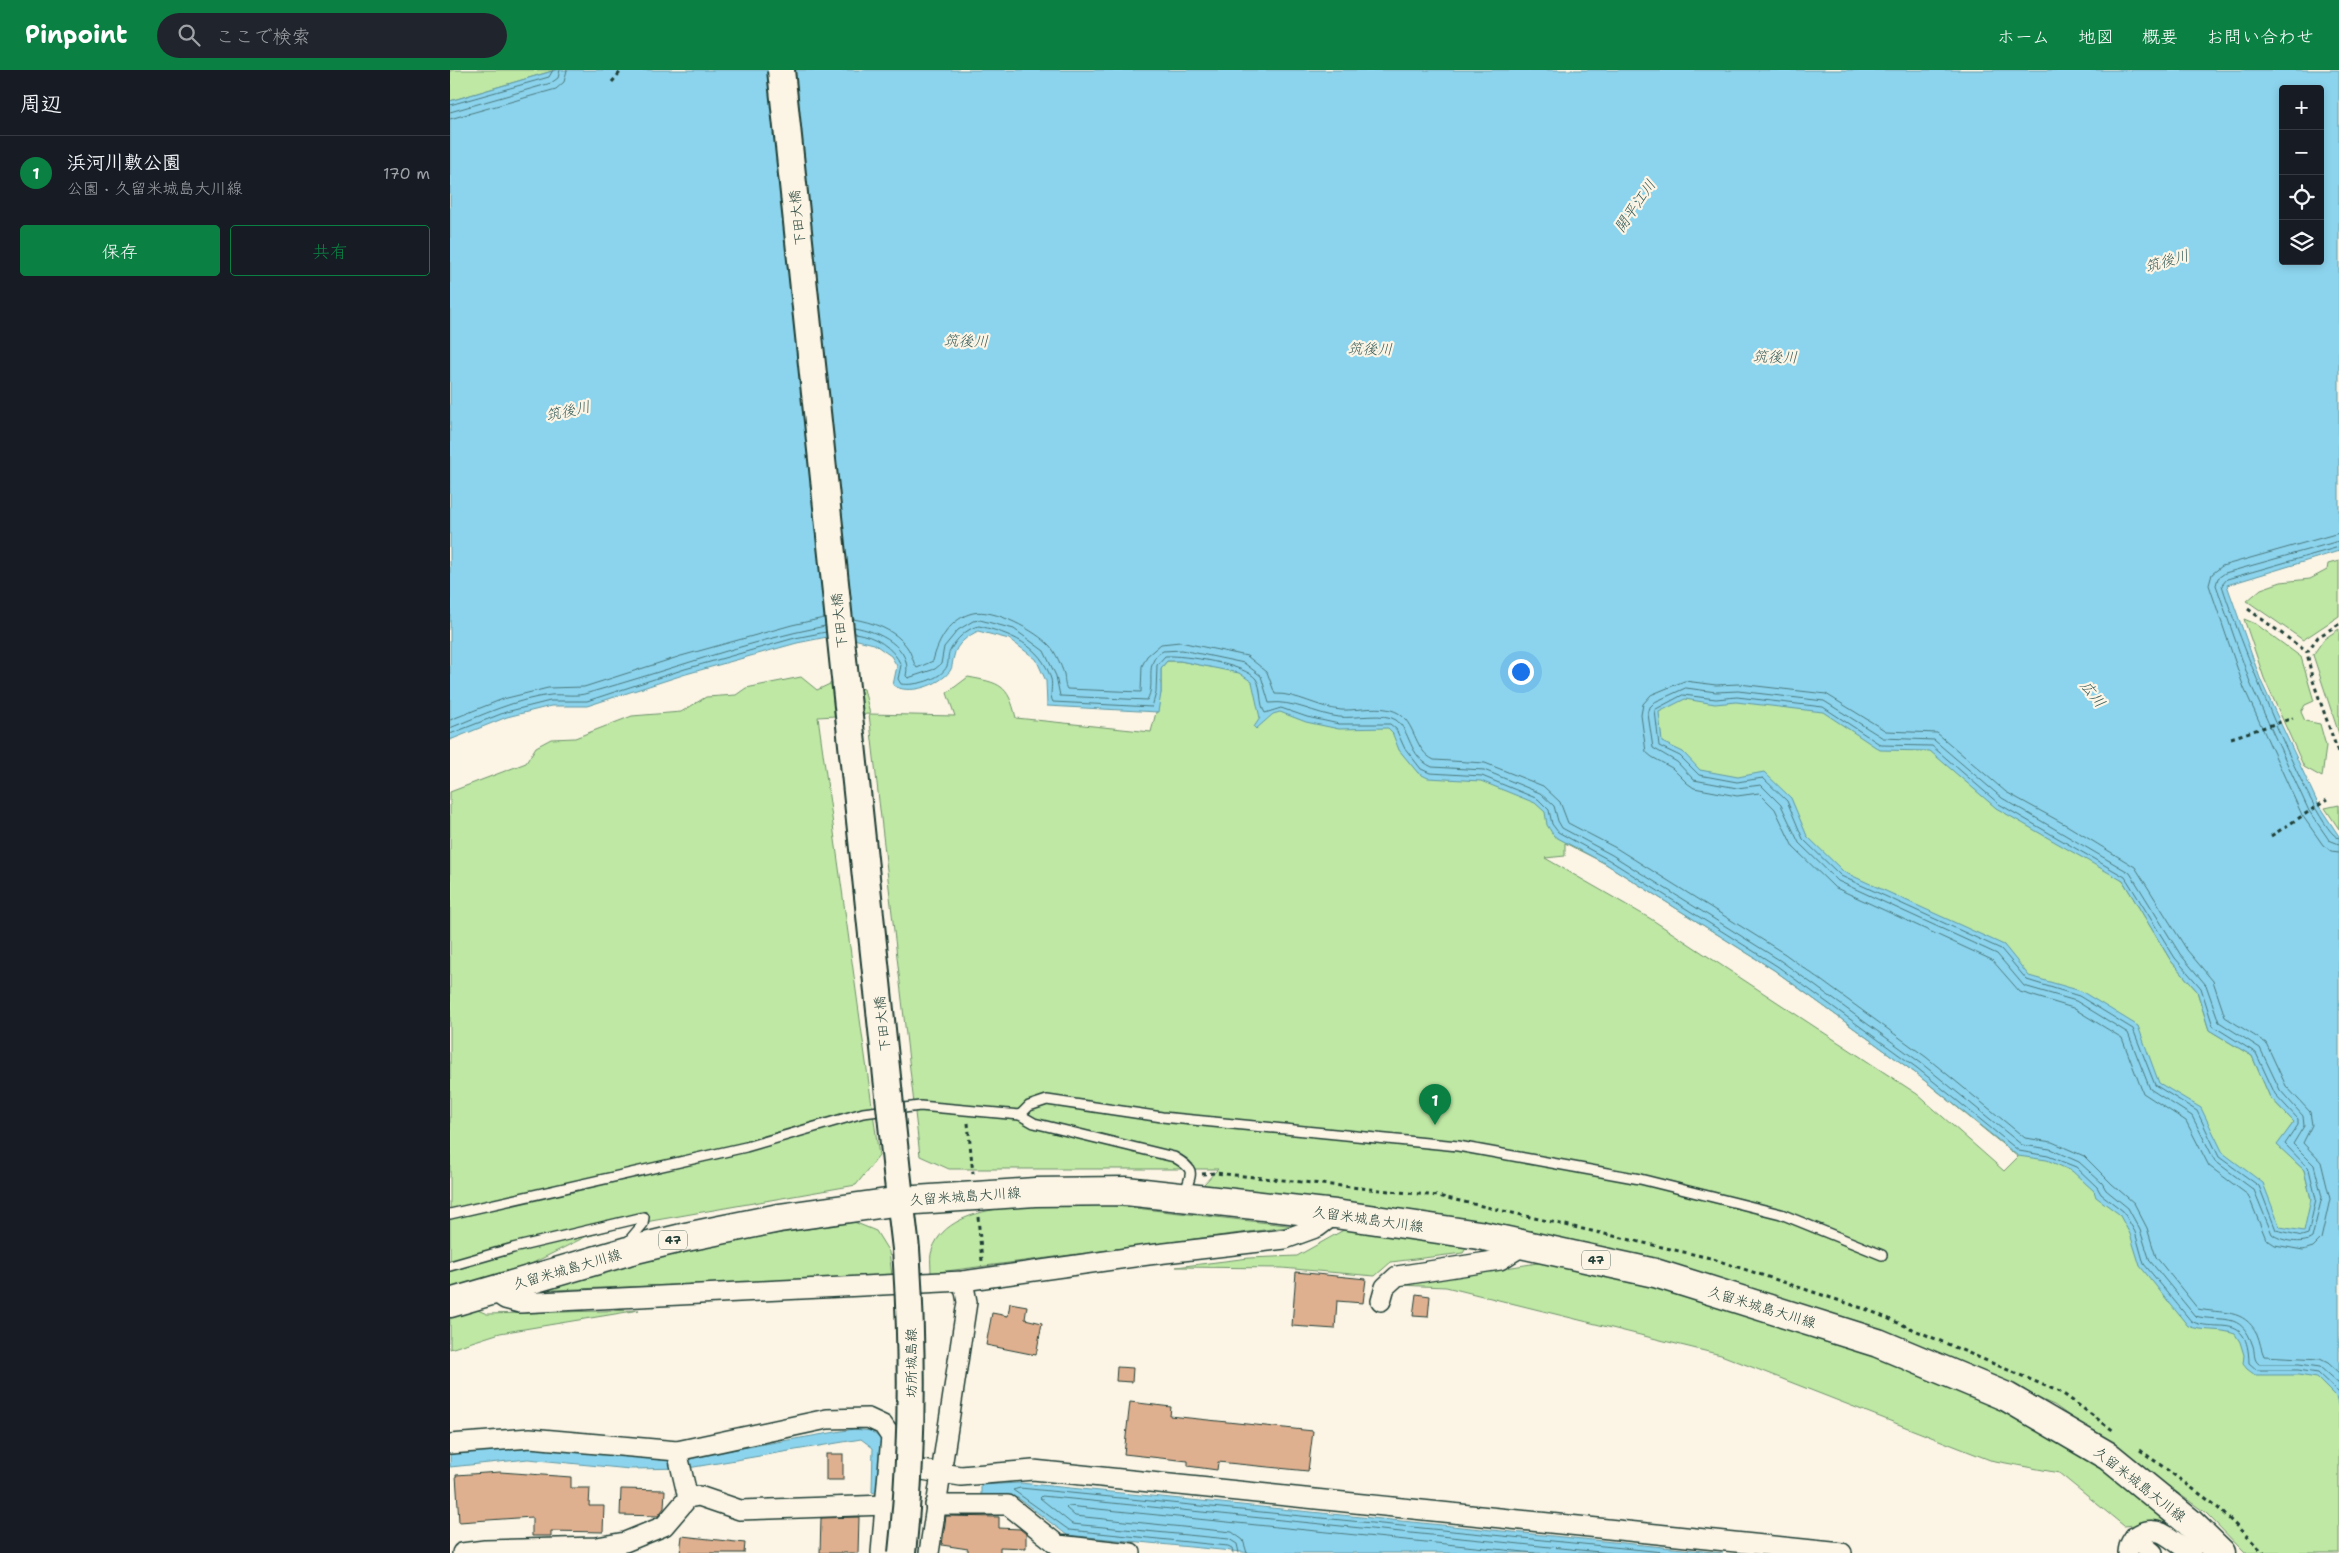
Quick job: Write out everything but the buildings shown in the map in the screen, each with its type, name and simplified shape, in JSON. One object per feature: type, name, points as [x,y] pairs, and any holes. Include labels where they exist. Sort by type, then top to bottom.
[{"type":"main road","name":"下田大橋","points":[[781,70],[897,1172]]},
{"type":"main road","name":"坊所城島線","points":[[897,1172],[906,1248],[912,1330],[910,1453],[902,1553]]},
{"type":"main road","name":"久留米城島大川線","points":[[450,1303],[628,1251],[779,1218],[901,1200],[1036,1192],[1126,1191],[1335,1214],[1478,1235],[1655,1273],[1878,1343],[2007,1397],[2108,1456],[2189,1522],[2221,1553]]},
{"type":"street","points":[[492,1290],[505,1299],[520,1303],[964,1281],[1148,1255],[1285,1239],[1318,1227],[1335,1214]]},
{"type":"street","points":[[1381,1300],[1385,1287],[1397,1276],[1500,1260],[1524,1244]]},
{"type":"street","points":[[929,1553],[967,1302],[964,1281]]},
{"type":"street","points":[[450,1444],[530,1438],[678,1451],[827,1419],[868,1418],[883,1425],[891,1437],[881,1553]]},
{"type":"street","points":[[678,1451],[688,1498]]},
{"type":"street","points":[[889,1466],[961,1476],[1033,1470],[1842,1553]]},
{"type":"street","points":[[462,1553],[485,1550],[599,1550],[625,1542],[664,1526],[688,1498],[698,1496],[740,1510],[886,1505]]},
{"type":"street","points":[[935,1505],[1008,1505],[1058,1545],[1131,1553]]},
{"type":"street","points":[[2153,1553],[2131,1545],[2144,1531],[2161,1533],[2191,1553]]},
{"type":"lane","points":[[1020,1114],[1029,1106],[1047,1100],[1162,1117],[1458,1146],[1640,1179],[1781,1214],[1882,1255]]},
{"type":"lane","points":[[450,1214],[746,1147],[863,1113],[920,1106],[1020,1114],[1034,1123],[1174,1157],[1189,1166],[1192,1174],[1183,1197]]},
{"type":"lane","points":[[450,1266],[513,1248],[644,1217],[643,1224],[627,1242],[628,1251]]},
{"type":"path","points":[[612,82],[622,70]]},
{"type":"path","points":[[2248,609],[2307,652],[2312,678],[2339,756]]},
{"type":"path","points":[[2307,652],[2318,637],[2339,624]]},
{"type":"path","points":[[2231,738],[2293,718]]},
{"type":"path","points":[[2271,836],[2327,800]]},
{"type":"path","points":[[968,1122],[984,1278]]},
{"type":"green space","points":[[450,70],[556,70],[450,101]]},
{"type":"green space","points":[[2339,561],[2339,616],[2303,640],[2247,601],[2261,589],[2281,582],[2310,579],[2327,570],[2328,564]]},
{"type":"green space","points":[[2244,619],[2256,624],[2301,657],[2314,701],[2305,705],[2301,712],[2305,721],[2320,724],[2326,746],[2322,777],[2304,767],[2264,678]]},
{"type":"green space","points":[[2339,629],[2339,734],[2313,655],[2324,639]]},
{"type":"green space","points":[[1167,661],[1180,661],[1238,672],[1685,823],[1633,661],[1902,693],[2123,881],[2171,961],[2197,991],[2209,1030],[2252,1056],[2270,1097],[2294,1122],[2278,1145],[2304,1170],[2311,1199],[2339,1374],[2339,1553],[2245,1553],[2206,1513],[2054,1405],[1860,1323],[1681,1266],[1446,1217],[1203,1185],[1218,1169],[949,1169],[920,1156],[869,714],[818,717],[879,1156],[856,1185],[634,1224],[585,1237],[517,1271],[450,1292],[450,792],[526,763],[536,747],[551,739],[575,738],[632,716],[681,712],[706,697],[736,695],[746,688],[801,677],[817,690],[832,683],[864,689],[870,714],[955,716],[947,693],[968,677],[988,681],[1001,687],[1010,698],[1016,718],[1151,732],[1161,693],[1161,668]],"holes":[[[1565,843],[1606,864],[1774,970],[1914,1072],[2018,1157],[2004,1171],[1917,1094],[1651,919],[1545,858],[1565,856]]]},
{"type":"green space","points":[[2339,805],[2339,829],[2325,808]]},
{"type":"green space","points":[[1090,1203],[1295,1226],[931,1273],[931,1254],[940,1236],[955,1223],[975,1214],[1024,1206]]},
{"type":"green space","points":[[854,1222],[876,1231],[889,1252],[892,1276],[528,1291],[689,1247]]},
{"type":"green space","points":[[1349,1227],[1469,1244],[1463,1253],[1391,1262],[1375,1276],[1282,1268],[1176,1267],[1249,1258],[1297,1256]]},
{"type":"green space","points":[[1544,1262],[1676,1290],[1878,1355],[2000,1408],[2105,1467],[2207,1553],[2177,1536],[2158,1529],[2136,1525],[2124,1526],[2059,1473],[1990,1460],[1721,1355],[1446,1287],[1397,1285]]},
{"type":"green space","points":[[473,1308],[487,1314],[639,1310],[500,1333],[450,1349],[450,1315]]},
{"type":"water","points":[[556,70],[2339,70],[2339,551],[2227,585],[2261,681],[2319,806],[2339,836],[2339,1409],[2336,1397],[2317,1378],[2298,1375],[2255,1375],[2243,1364],[2244,1355],[2235,1334],[2188,1326],[2140,1266],[2130,1234],[2119,1214],[2096,1197],[2094,1191],[2072,1171],[2047,1160],[2018,1156],[1914,1072],[1774,970],[1606,864],[1554,836],[1547,825],[1545,812],[1535,803],[1481,781],[1428,778],[1418,773],[1399,750],[1392,732],[1388,728],[1339,729],[1306,722],[1280,712],[1273,714],[1256,729],[1254,727],[1260,718],[1252,682],[1239,673],[1180,661],[1167,661],[1161,668],[1161,693],[1158,712],[1047,706],[1046,681],[1036,659],[1009,639],[978,631],[960,644],[955,652],[951,669],[939,681],[915,689],[907,689],[893,685],[897,666],[891,656],[874,644],[837,635],[797,643],[686,674],[587,706],[551,706],[507,717],[450,740],[450,101]],"holes":[[[1685,699],[1715,704],[1736,702],[1823,712],[1880,750],[1930,751],[1996,808],[2123,881],[2171,961],[2197,991],[2209,1030],[2252,1056],[2270,1097],[2294,1122],[2277,1145],[2304,1170],[2311,1199],[2304,1231],[2280,1227],[2263,1183],[2223,1153],[2201,1108],[2159,1083],[2138,1026],[2081,991],[2029,976],[2004,945],[1844,872],[1807,836],[1791,798],[1764,772],[1738,777],[1700,770],[1683,752],[1662,742],[1659,712]]]},
{"type":"water","points":[[854,1429],[871,1431],[881,1439],[878,1494],[872,1492],[873,1448],[861,1439],[688,1468],[630,1469],[528,1459],[450,1467],[450,1454],[530,1447],[688,1457]]},
{"type":"water","points":[[1020,1483],[1723,1553],[1252,1553],[1067,1535],[1018,1498],[981,1496],[981,1485]]},
{"type":"place","name":"浜河川敷公園","points":[[1435,1125]]},
{"type":"water label","name":"開平江川","points":[[1635,206]]},
{"type":"water label","name":"筑後川","points":[[2167,261]]},
{"type":"water label","name":"筑後川","points":[[966,341]]},
{"type":"water label","name":"筑後川","points":[[1370,349]]},
{"type":"water label","name":"筑後川","points":[[1775,357]]},
{"type":"water label","name":"筑後川","points":[[568,411]]},
{"type":"water label","name":"広川","points":[[2093,694]]}]
